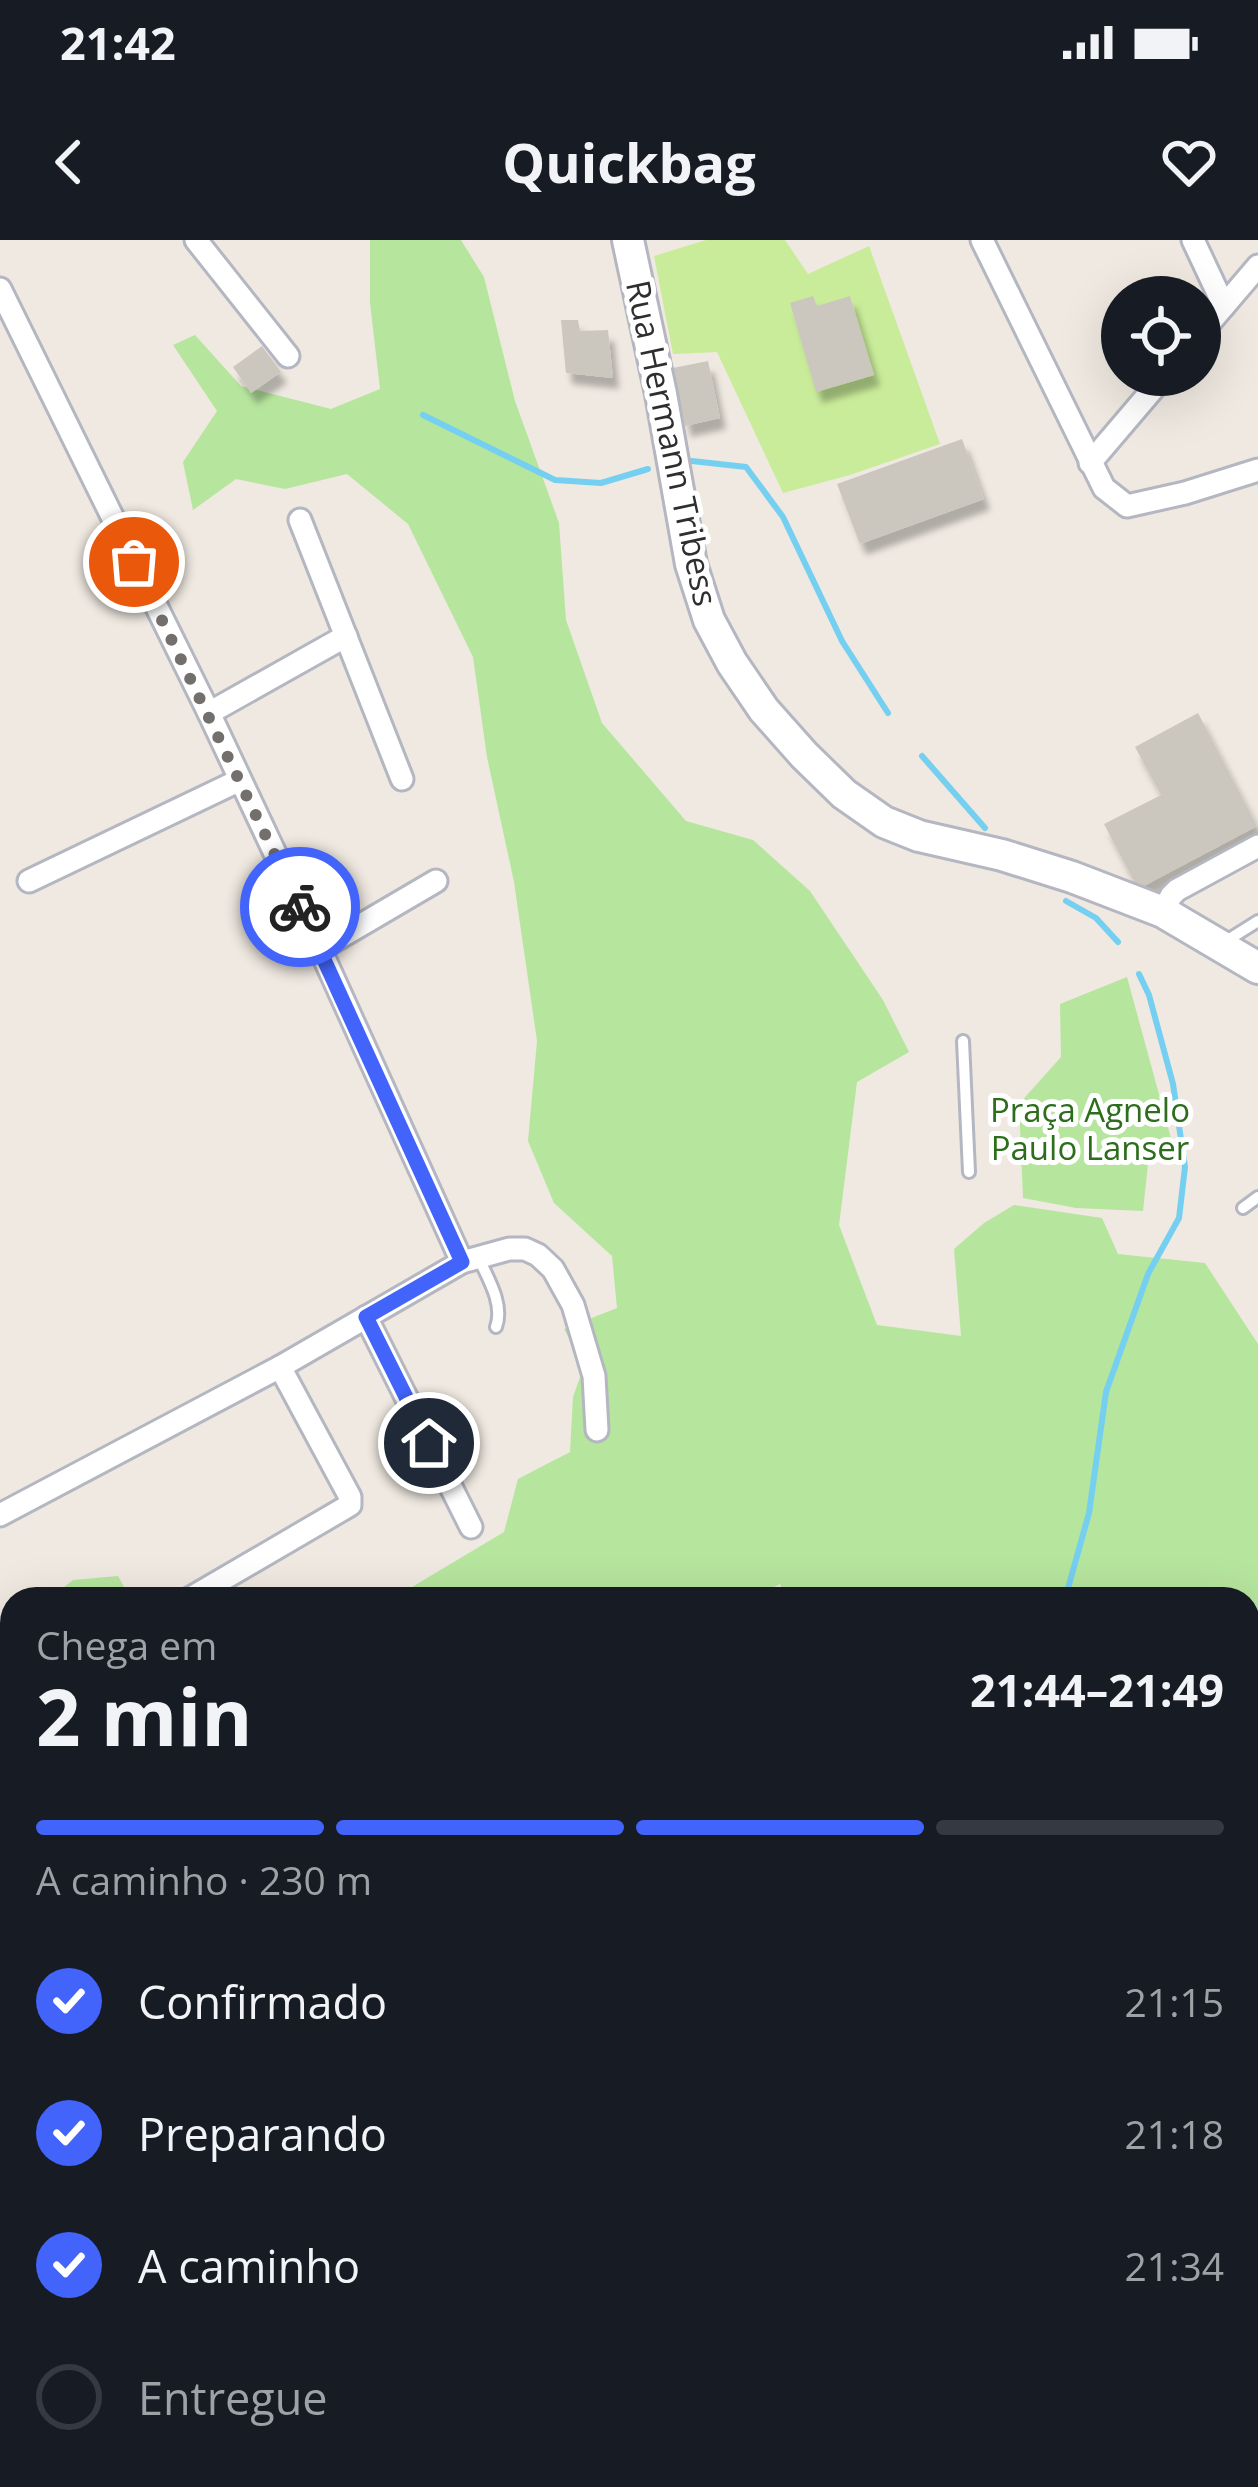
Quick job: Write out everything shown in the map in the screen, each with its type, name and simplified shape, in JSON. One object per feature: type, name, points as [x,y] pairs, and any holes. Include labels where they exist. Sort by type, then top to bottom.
[{"type":"main road","name":"Rua Hermann Tribess","points":[[628,240],[692,564],[709,620],[764,710],[844,794],[884,822],[920,836],[1046,868],[1163,912],[1258,968]]},
{"type":"street","points":[[196,240],[288,356]]},
{"type":"street","points":[[982,240],[1104,488],[1127,506],[1258,470]]},
{"type":"street","points":[[1192,240],[1224,306]]},
{"type":"street","points":[[1221,310],[1258,266]]},
{"type":"street","points":[[0,290],[10,336],[209,713],[470,1259]]},
{"type":"street","points":[[1090,463],[1147,396]]},
{"type":"street","points":[[300,520],[402,779]]},
{"type":"street","points":[[209,713],[346,636]]},
{"type":"street","points":[[29,881],[240,780]]},
{"type":"street","points":[[1163,912],[1177,890],[1258,846]]},
{"type":"street","points":[[320,949],[436,881]]},
{"type":"street","points":[[0,1514],[470,1259],[525,1249],[553,1269],[573,1305],[594,1376],[597,1430]]},
{"type":"street","points":[[366,1317],[470,1526]]},
{"type":"street","points":[[210,1587],[350,1505],[280,1366]]},
{"type":"lane","points":[[1220,945],[1258,921]]},
{"type":"lane","points":[[963,1041],[969,1172]]},
{"type":"lane","points":[[1243,1208],[1258,1197]]},
{"type":"lane","points":[[470,1259],[497,1303],[500,1321],[496,1328]]},
{"type":"green space","points":[[370,240],[461,240],[484,277],[515,401],[559,523],[566,620],[602,723],[686,821],[753,840],[810,891],[883,1000],[909,1052],[857,1082],[839,1225],[877,1325],[961,1336],[954,1249],[1014,1205],[1102,1218],[1118,1254],[1205,1263],[1258,1344],[1258,1587],[412,1587],[504,1532],[518,1479],[570,1452],[573,1397],[584,1366],[564,1329],[617,1308],[612,1256],[554,1203],[528,1141],[537,1041],[473,657],[408,524],[347,474],[285,489],[236,479],[193,510],[183,462],[217,411],[173,345],[195,335],[241,386],[331,409],[380,389],[370,303]]},
{"type":"green space","points":[[706,240],[785,240],[808,274],[869,246],[940,444],[783,493],[717,352],[673,354],[654,256]]},
{"type":"green space","name":"Praça Agnelo Paulo Lanser","points":[[1127,977],[1172,1142],[1148,1164],[1143,1211],[1076,1208],[1023,1198],[1019,1104],[1061,1057],[1060,1004]]},
{"type":"green space","points":[[118,1576],[124,1587],[64,1587],[73,1580]]},
{"type":"building","points":[[813,296],[817,306],[850,296],[874,375],[816,392],[790,303]]},
{"type":"building","points":[[561,320],[578,320],[580,331],[608,330],[613,378],[566,373]]},
{"type":"building","points":[[262,346],[281,372],[251,393],[233,367]]},
{"type":"building","points":[[708,361],[720,418],[685,426],[673,368]]},
{"type":"building","points":[[962,439],[984,499],[860,544],[837,484]]},
{"type":"building","points":[[1198,713],[1257,826],[1138,889],[1104,824],[1161,795],[1135,747]]},
{"type":"waterway","points":[[423,415],[555,480],[601,483],[648,469]]},
{"type":"waterway","points":[[692,461],[746,467],[783,517],[842,641],[888,713]]},
{"type":"waterway","points":[[922,756],[985,828]]},
{"type":"waterway","points":[[1066,901],[1096,918],[1118,942]]},
{"type":"waterway","points":[[1068,1587],[1089,1513],[1106,1392],[1148,1274],[1179,1218],[1185,1167],[1173,1084],[1139,974]]},
{"type":"way so far","points":[[134,562],[300,907]]},
{"type":"route","points":[[300,907],[462,1262],[366,1317],[429,1443]]}]
